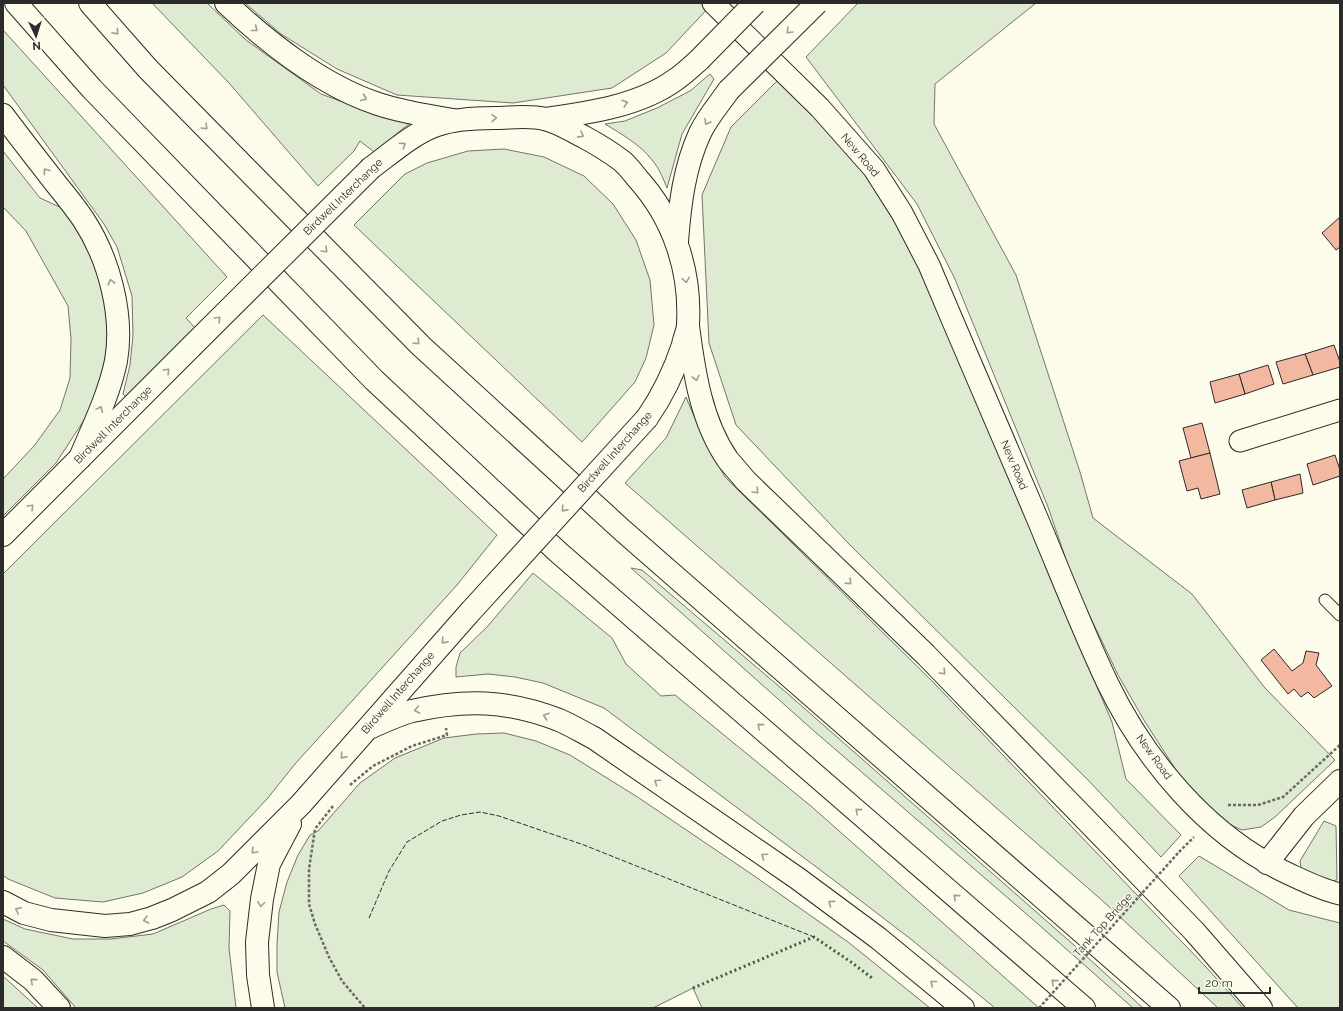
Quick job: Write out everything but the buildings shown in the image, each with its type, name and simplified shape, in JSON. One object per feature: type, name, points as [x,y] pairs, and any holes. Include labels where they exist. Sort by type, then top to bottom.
[{"type":"main road","points":[[16,3],[92,89],[380,385],[558,552],[1084,1008]]},
{"type":"main road","points":[[90,3],[148,69],[421,346],[622,530],[1169,1008]]},
{"type":"main road","points":[[226,3],[241,18],[281,50],[337,86],[377,104],[394,109],[455,120]]},
{"type":"main road","points":[[546,119],[607,108],[653,92],[674,81],[699,60],[755,3]]},
{"type":"main road","points":[[677,242],[684,178],[700,133],[729,90],[817,3]]},
{"type":"main road","points":[[3,115],[83,220],[97,243],[111,281],[116,302],[116,360],[104,402],[80,458]]},
{"type":"main road","name":"Birdwell Interchange","points":[[3,535],[371,168],[419,134],[435,126],[455,120],[509,118],[546,119],[569,129],[591,141],[623,162],[644,185],[656,202],[677,242],[686,282],[688,326],[668,385],[647,418],[470,612],[301,804],[231,874],[208,892],[172,910],[152,918],[130,924],[105,926],[51,920],[24,913],[3,902]]},
{"type":"main road","points":[[688,326],[693,366],[706,416],[712,431],[728,459],[746,481],[926,655],[1188,926],[1261,1008]]},
{"type":"main road","points":[[369,728],[410,712],[455,703],[485,702],[504,705],[528,710],[559,720],[594,738],[796,878],[878,938],[963,1008]]},
{"type":"main road","points":[[1267,863],[1304,816],[1340,781]]},
{"type":"main road","points":[[263,1005],[258,975],[257,942],[262,899],[269,864],[301,804]]},
{"type":"main road","points":[[3,957],[33,980],[59,1008]]},
{"type":"street","name":"New Road","points":[[713,3],[820,108],[874,169],[902,213],[929,265],[1068,594],[1108,684],[1152,756],[1174,784],[1198,810],[1238,845],[1267,863],[1325,890],[1340,894]]},
{"type":"street","points":[[1240,441],[1340,410]]},
{"type":"lane","points":[[1325,600],[1340,615]]},
{"type":"path","points":[[350,786],[373,766],[412,746],[447,735],[442,706]]},
{"type":"path","points":[[1198,810],[1212,806],[1258,805],[1283,797],[1340,745]]},
{"type":"path","points":[[334,804],[315,829],[309,869],[309,904],[315,924],[329,957],[342,981],[365,1008]]},
{"type":"path","name":"Tank Top Bridge","points":[[1039,1008],[1179,852]]},
{"type":"green space","points":[[152,3],[207,3],[246,40],[321,94],[370,112],[410,123],[374,152],[360,141],[354,151],[318,186],[229,83]]},
{"type":"green space","points":[[245,3],[713,3],[666,53],[612,88],[513,103],[397,95],[337,69],[281,34]]},
{"type":"green space","points":[[858,3],[1036,3],[935,84],[934,124],[1016,275],[1080,472],[1093,518],[1192,594],[1265,688],[1335,760],[1275,817],[1261,827],[1242,830],[1220,820],[1180,776],[1145,722],[1118,675],[1074,583],[1048,507],[954,277],[917,204],[806,57]]},
{"type":"green space","points":[[3,30],[227,277],[186,318],[195,328],[126,397],[123,394],[130,365],[133,335],[132,296],[117,247],[104,224],[3,85]]},
{"type":"green space","points":[[710,74],[714,79],[682,134],[667,188],[659,170],[648,155],[630,140],[605,124],[625,121],[657,108],[690,91]]},
{"type":"green space","points":[[779,79],[855,159],[911,248],[1112,722],[1126,779],[1181,835],[1161,857],[1087,779],[850,545],[736,425],[709,343],[702,195],[731,127]]},
{"type":"green space","points":[[504,149],[544,157],[584,176],[613,204],[636,240],[650,280],[654,325],[646,358],[635,382],[582,442],[354,225],[405,174],[427,163],[468,151]]},
{"type":"green space","points":[[3,151],[40,198],[64,209],[97,263],[106,309],[108,336],[104,367],[90,411],[56,463],[3,516],[3,479],[34,446],[60,410],[70,378],[71,339],[68,306],[26,231],[3,207]]},
{"type":"green space","points":[[263,315],[497,535],[457,585],[295,764],[267,799],[218,851],[182,877],[143,893],[103,902],[55,898],[8,879],[3,875],[3,574]]},
{"type":"green space","points":[[686,397],[703,438],[725,477],[933,682],[1206,967],[1243,1008],[1218,1008],[1105,903],[625,483],[666,438]]},
{"type":"green space","points":[[631,568],[642,570],[788,694],[1075,946],[1143,1008],[1133,1008],[814,731]]},
{"type":"green space","points":[[533,573],[612,638],[626,664],[661,696],[675,695],[812,807],[1039,1008],[995,1008],[912,940],[604,708],[543,683],[515,677],[488,674],[456,677],[456,667],[460,653],[487,627]]},
{"type":"green space","points":[[504,733],[536,741],[570,755],[639,798],[750,873],[848,942],[930,1008],[702,1008],[693,988],[653,1008],[285,1008],[277,972],[279,912],[287,882],[298,855],[310,835],[318,831],[360,783],[395,758],[444,738],[476,734]]},
{"type":"green space","points":[[1324,821],[1336,826],[1337,880],[1329,881],[1301,868],[1300,861]]},
{"type":"green space","points":[[1199,856],[1289,910],[1340,923],[1340,1008],[1298,1008],[1179,876]]},
{"type":"green space","points":[[224,905],[230,911],[229,948],[236,1008],[76,1008],[43,970],[3,941],[3,919],[25,929],[73,939],[111,939],[153,934],[211,909]]},
{"type":"green space","points":[[4,977],[38,1008],[3,1008]]},
{"type":"hedge","points":[[693,988],[814,937],[872,978]]},
{"type":"fence","points":[[369,918],[389,871],[407,842],[442,821],[461,815],[480,812],[499,816],[584,845],[814,937]]}]
